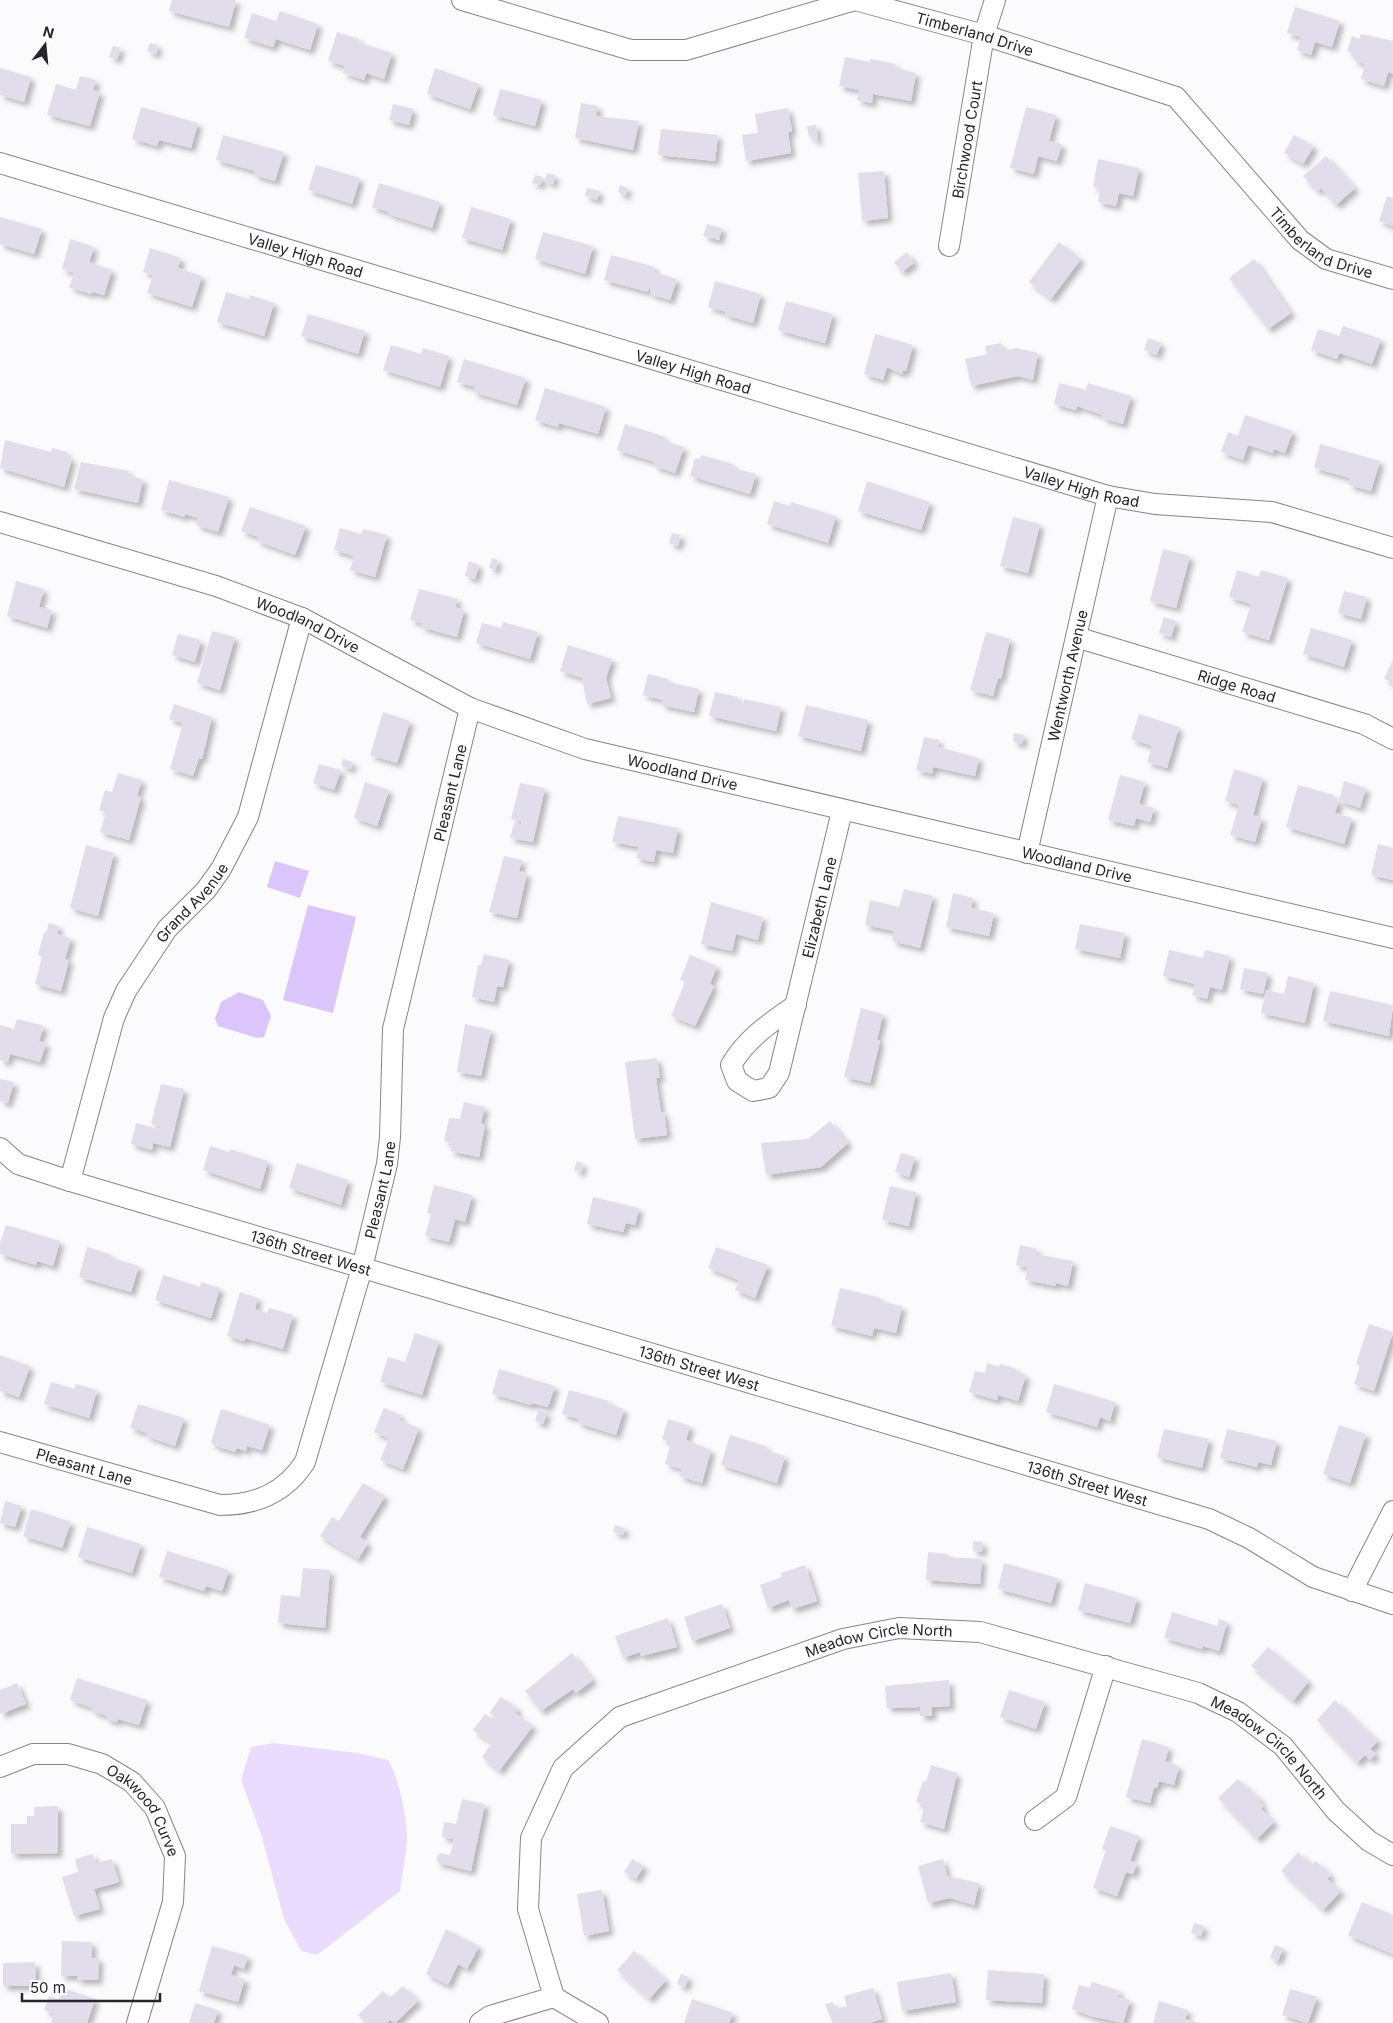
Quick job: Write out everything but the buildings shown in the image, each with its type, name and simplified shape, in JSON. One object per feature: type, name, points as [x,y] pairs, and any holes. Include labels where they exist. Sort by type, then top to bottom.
[{"type":"street","name":"Timberland Drive","points":[[462,0],[631,50],[686,50],[855,0],[984,35],[1176,97],[1300,240],[1326,259],[1393,278]]},
{"type":"street","name":"Birchwood Court","points":[[949,246],[984,35],[995,0]]},
{"type":"street","name":"Valley High Road","points":[[0,163],[1108,496],[1155,504],[1272,512],[1393,548]]},
{"type":"street","name":"Wentworth Avenue","points":[[1026,853],[1108,496]]},
{"type":"street","name":"Woodland Drive","points":[[0,522],[216,586],[302,618],[470,708],[585,749],[1393,938]]},
{"type":"street","name":"Grand Avenue","points":[[70,1180],[114,1018],[126,991],[167,930],[206,890],[221,869],[248,817],[302,618]]},
{"type":"street","name":"Ridge Road","points":[[1076,637],[1364,724],[1393,739]]},
{"type":"street","name":"Pleasant Lane","points":[[0,1442],[220,1506],[239,1505],[260,1500],[274,1494],[289,1482],[305,1462],[362,1268],[387,1164],[390,1137],[393,1029],[470,708]]},
{"type":"street","name":"Elizabeth Lane","points":[[796,1005],[842,810]]},
{"type":"street","name":"136th Street West","points":[[0,1148],[18,1164],[1209,1520],[1249,1538],[1313,1577],[1393,1604]]},
{"type":"street","points":[[1352,1591],[1393,1511]]},
{"type":"street","name":"Meadow Circle North","points":[[554,1998],[528,1909],[531,1838],[563,1768],[620,1717],[844,1639],[900,1628],[980,1632],[1198,1693],[1238,1712],[1283,1746],[1336,1811],[1369,1841],[1393,1855]]},
{"type":"street","points":[[1035,1820],[1066,1797],[1106,1666]]},
{"type":"street","name":"Oakwood Curve","points":[[0,1767],[33,1754],[68,1754],[102,1764],[132,1782],[155,1808],[175,1856],[173,1902],[137,2023]]},
{"type":"street","points":[[480,2023],[490,2016],[554,1998],[598,2023]]},
{"type":"shaded area","points":[[275,861],[309,871],[300,898],[267,887]]},
{"type":"shaded area","points":[[308,905],[356,917],[333,1013],[283,1000]]},
{"type":"shaded area","points":[[239,992],[263,1000],[271,1016],[264,1037],[257,1038],[218,1026],[215,1019],[221,1002]]},
{"type":"shaded area","points":[[273,1743],[358,1753],[388,1760],[395,1776],[404,1808],[407,1843],[400,1891],[317,1955],[301,1951],[284,1919],[261,1834],[241,1780],[251,1747]]}]
